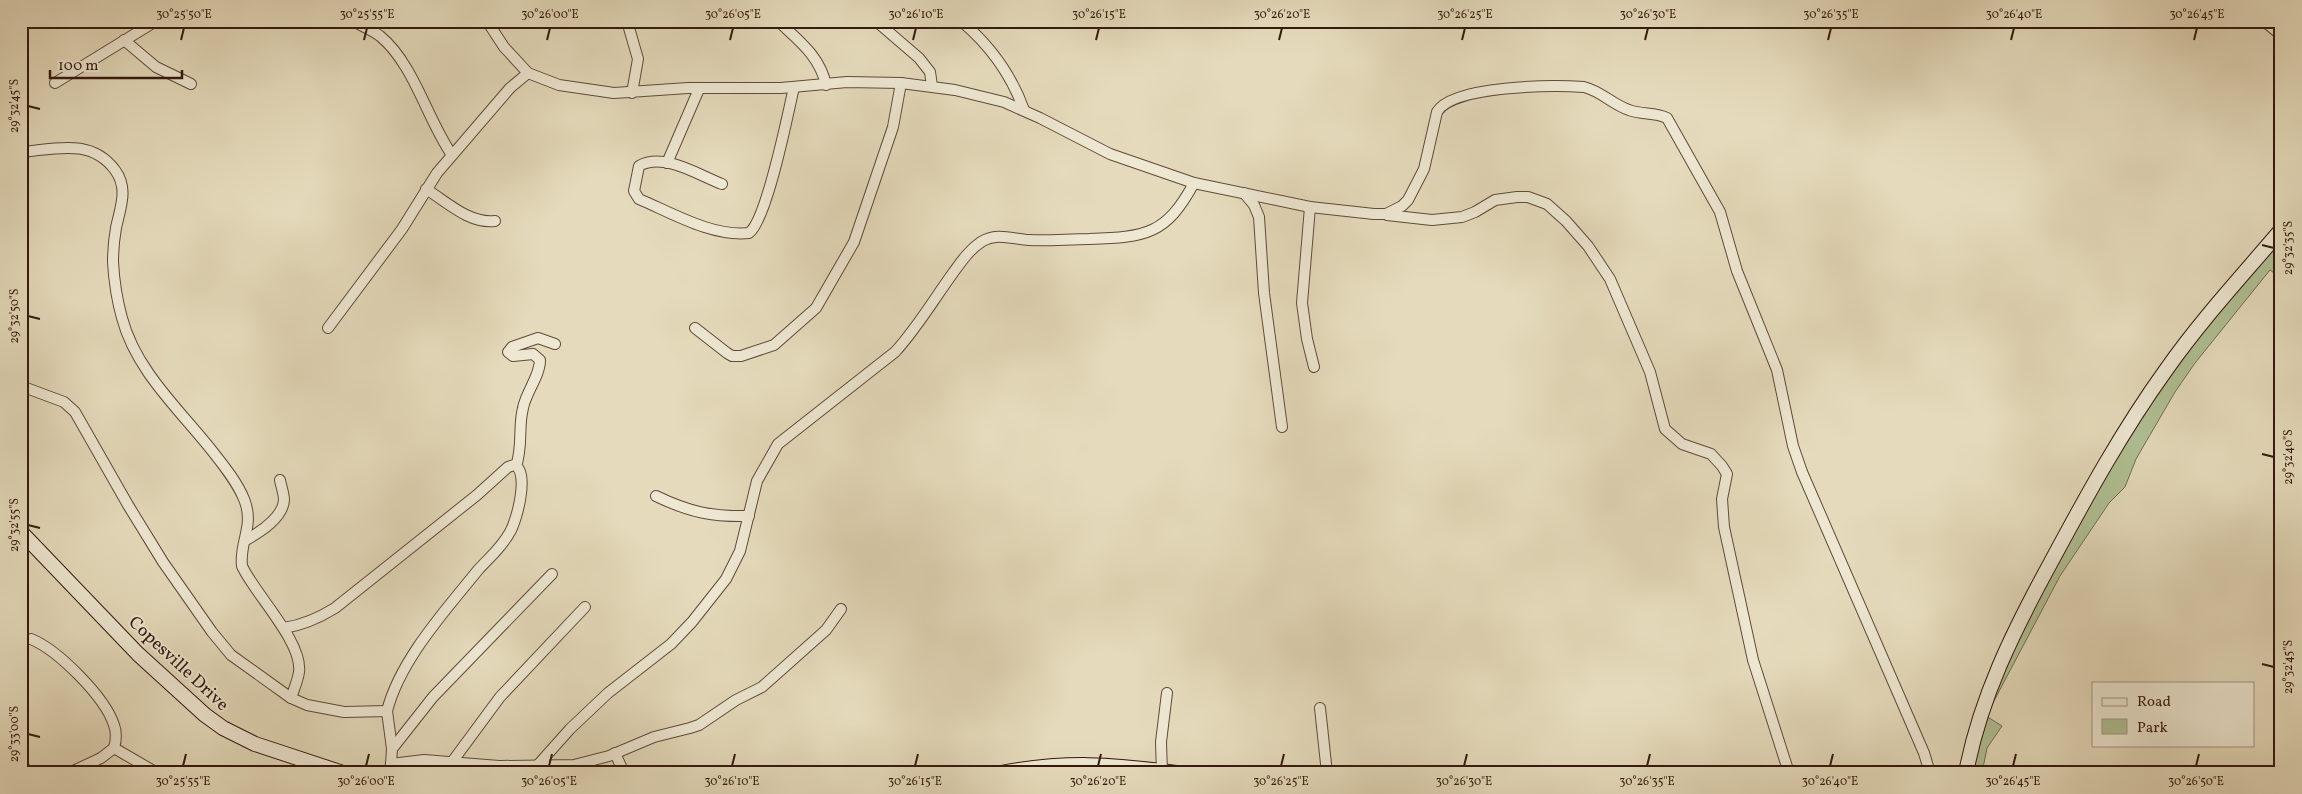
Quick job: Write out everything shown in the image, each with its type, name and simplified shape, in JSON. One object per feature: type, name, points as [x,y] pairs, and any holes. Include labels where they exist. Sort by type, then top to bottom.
[{"type":"main road","points":[[1966,773],[1979,718],[1994,675],[2036,590],[2112,453],[2167,368],[2223,297],[2281,230]]},
{"type":"main road","name":"Copesville Drive","points":[[21,532],[158,673],[205,715],[223,728],[255,744],[343,773]]},
{"type":"main road","points":[[1001,773],[1047,765],[1166,772]]},
{"type":"street","points":[[55,83],[156,21]]},
{"type":"street","points":[[353,21],[380,36],[398,58],[416,88],[439,137],[452,155]]},
{"type":"street","points":[[487,21],[504,47],[528,73],[559,85],[608,93],[699,89],[756,90],[847,82],[901,83],[932,86],[991,98],[1024,110],[1110,154],[1194,183],[1310,207],[1432,220],[1468,215],[1500,199],[1534,198],[1547,204],[1588,246],[1610,279],[1650,372],[1665,429],[1682,444],[1711,454],[1722,466],[1726,474],[1722,499],[1724,527],[1754,660],[1789,773]]},
{"type":"street","points":[[627,21],[638,59],[632,93]]},
{"type":"street","points":[[778,21],[819,64],[826,84]]},
{"type":"street","points":[[876,21],[919,58],[930,72],[932,86]]},
{"type":"street","points":[[961,21],[983,40],[1000,61],[1012,80],[1024,110]]},
{"type":"street","points":[[2264,21],[2281,35]]},
{"type":"street","points":[[124,40],[156,67],[191,84]]},
{"type":"street","points":[[328,328],[402,229],[426,189],[452,155],[510,88],[528,73]]},
{"type":"street","points":[[695,328],[732,356],[741,356],[774,345],[816,308],[854,242],[893,127],[901,83]]},
{"type":"street","points":[[722,184],[667,163],[654,161],[639,166],[634,191],[636,197],[700,225],[736,233],[749,232],[756,225],[766,197],[794,87]]},
{"type":"street","points":[[1386,214],[1402,206],[1413,192],[1427,158],[1437,112],[1442,106],[1452,100],[1467,95],[1514,88],[1584,87],[1595,90],[1630,111],[1661,115],[1668,118],[1720,212],[1729,250],[1777,370],[1793,446],[1802,472],[1920,744],[1930,773]]},
{"type":"street","points":[[667,163],[699,89]]},
{"type":"street","points":[[21,152],[48,148],[86,149],[105,158],[121,180],[123,198],[114,241],[114,262],[122,319],[132,344],[154,382],[225,468],[244,499],[248,523],[242,554],[242,566],[284,628],[299,664],[299,672],[291,698]]},
{"type":"street","points":[[537,766],[570,729],[608,693],[671,644],[692,622],[726,579],[734,564],[744,537],[758,482],[778,444],[895,352],[907,339],[967,255],[981,242],[990,238],[1005,236],[1038,240],[1137,236],[1158,228],[1168,220],[1182,205],[1194,183]]},
{"type":"street","points":[[426,189],[473,219],[487,222],[495,221]]},
{"type":"street","points":[[1244,193],[1257,210],[1259,217],[1264,293],[1282,427]]},
{"type":"street","points":[[1310,207],[1302,303],[1307,339],[1314,367]]},
{"type":"street","points":[[516,466],[521,446],[522,411],[539,368],[540,360],[533,354],[513,356],[508,352],[512,347],[538,338],[555,344]]},
{"type":"street","points":[[21,386],[64,402],[75,412],[133,513],[212,632],[231,654],[291,698],[307,706],[344,712],[386,711]]},
{"type":"street","points":[[284,628],[297,626],[320,617],[335,608],[477,495],[508,467],[516,466],[521,470],[522,483],[511,531],[433,627],[397,682],[386,711],[392,749],[390,768],[424,760],[499,766],[574,766],[615,753],[654,737],[699,725],[736,700],[762,687],[826,630],[841,609]]},
{"type":"street","points":[[246,540],[265,528],[282,509],[284,497],[280,480]]},
{"type":"street","points":[[656,496],[688,510],[705,514],[749,516]]},
{"type":"street","points":[[392,749],[432,697],[552,574]]},
{"type":"street","points":[[452,762],[500,697],[585,607]]},
{"type":"street","points":[[31,639],[59,655],[95,695],[114,724],[116,739],[114,748],[101,758],[69,773]]},
{"type":"street","points":[[1166,772],[1161,742],[1167,693]]},
{"type":"street","points":[[1320,708],[1327,773]]},
{"type":"street","points":[[114,748],[157,773]]},
{"type":"street","points":[[615,753],[624,773]]},
{"type":"street","points":[[21,761],[27,773]]},
{"type":"green space","points":[[2281,230],[2281,278],[2270,270],[2195,363],[2175,392],[2136,459],[2125,487],[2109,503],[2060,576],[1986,716],[2002,726],[1987,748],[1982,773],[1966,773],[1995,675],[2117,445]]}]
